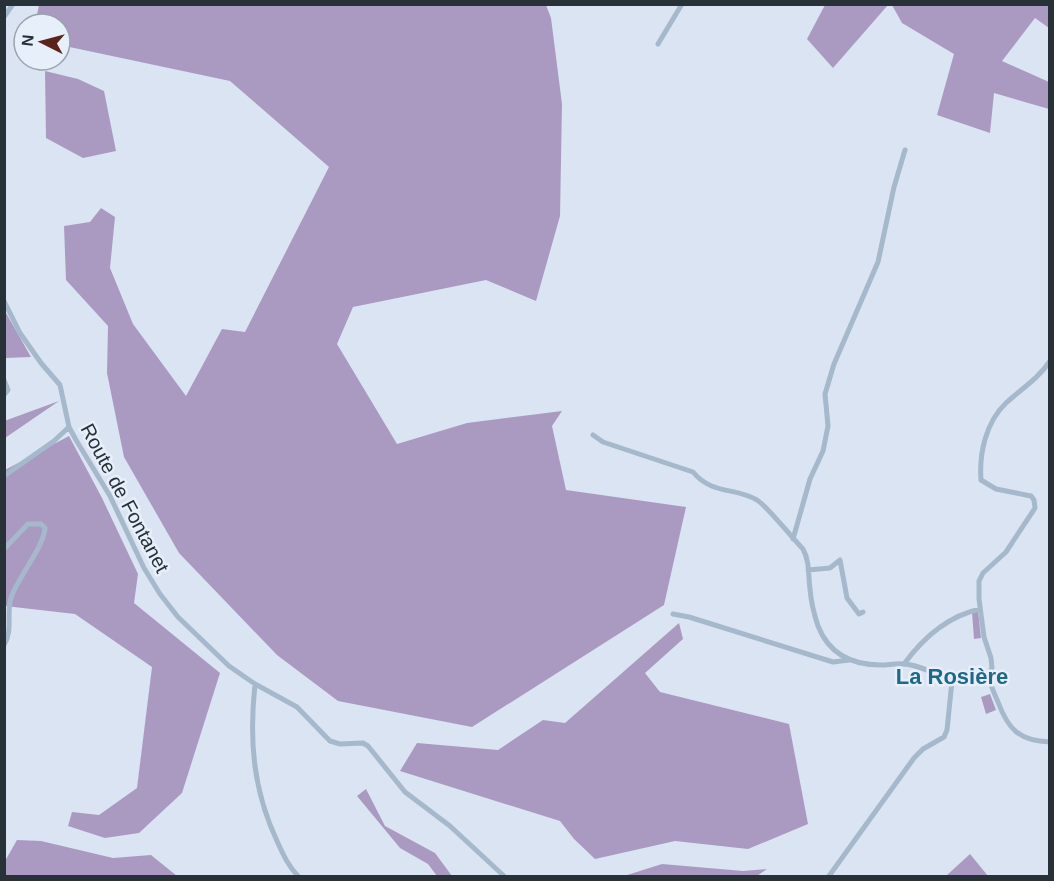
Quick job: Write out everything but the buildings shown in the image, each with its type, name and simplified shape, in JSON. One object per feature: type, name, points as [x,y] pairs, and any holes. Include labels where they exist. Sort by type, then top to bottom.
[{"type":"street","points":[[4,17],[13,4]]},
{"type":"street","points":[[658,44],[682,4]]},
{"type":"street","points":[[793,539],[810,479],[823,451],[828,426],[825,394],[834,364],[878,262],[894,187],[905,150]]},
{"type":"street","name":"Route de Fontanet","points":[[4,301],[20,333],[60,385],[69,427],[110,496],[144,568],[178,617],[229,666],[255,684],[297,707],[334,743],[354,742],[368,746],[405,792],[450,826],[504,876]]},
{"type":"street","points":[[988,675],[992,668],[980,609],[978,587],[980,577],[1006,552],[1035,507],[1034,500],[1030,496],[996,489],[981,480],[983,444],[997,414],[1007,402],[1034,381],[1050,361]]},
{"type":"street","points":[[4,380],[8,390],[4,395]]},
{"type":"street","points":[[4,476],[54,441],[69,427]]},
{"type":"street","points":[[593,435],[603,442],[693,472],[702,482],[719,490],[748,496],[758,501],[803,549],[808,558],[813,610],[819,630],[831,646],[849,660],[854,663],[880,665],[904,664],[952,681]]},
{"type":"street","points":[[4,549],[28,524],[41,524],[45,528],[41,542],[11,596],[10,628],[4,645]]},
{"type":"street","points":[[808,570],[830,568],[840,560],[847,598],[859,614],[862,612]]},
{"type":"street","points":[[904,664],[928,636],[943,624],[980,609]]},
{"type":"street","points":[[673,614],[833,662],[849,660]]},
{"type":"street","points":[[829,876],[914,758],[923,749],[944,737],[947,730],[952,681],[957,676],[988,675]]},
{"type":"street","points":[[988,675],[1008,725],[1019,735],[1037,742],[1050,742]]},
{"type":"street","points":[[255,684],[252,727],[264,814],[281,850],[298,876]]},
{"type":"shaded area","points":[[39,5],[546,5],[551,18],[562,104],[560,216],[536,301],[486,280],[353,307],[337,344],[397,444],[467,423],[562,411],[552,426],[566,490],[686,507],[664,605],[472,727],[338,701],[277,655],[179,553],[124,457],[107,373],[108,326],[66,280],[64,226],[90,222],[101,208],[115,217],[110,268],[133,324],[186,396],[222,329],[245,332],[329,167],[230,81],[72,48],[72,12],[38,12]]},
{"type":"shaded area","points":[[825,5],[888,5],[833,68],[807,39]]},
{"type":"shaded area","points":[[892,5],[1049,5],[1049,28],[1035,18],[1002,61],[1049,82],[1049,109],[994,93],[990,133],[937,115],[954,54],[902,23]]},
{"type":"shaded area","points":[[45,72],[78,79],[104,91],[116,151],[83,158],[46,138]]},
{"type":"shaded area","points":[[5,311],[31,357],[5,358]]},
{"type":"shaded area","points":[[59,401],[5,438],[5,421]]},
{"type":"shaded area","points":[[69,436],[138,574],[134,603],[220,673],[182,793],[139,833],[105,838],[68,826],[72,812],[99,815],[137,788],[152,667],[75,614],[5,606],[5,470]]},
{"type":"shaded area","points":[[978,611],[981,638],[974,639],[972,612]]},
{"type":"shaded area","points":[[679,623],[683,639],[645,673],[660,692],[789,724],[808,824],[748,849],[675,841],[595,859],[574,839],[560,821],[400,771],[417,743],[498,750],[543,720],[565,723]]},
{"type":"shaded area","points":[[990,694],[996,710],[986,714],[981,697]]},
{"type":"shaded area","points":[[366,789],[385,826],[435,853],[452,876],[437,876],[428,864],[400,848],[357,796]]},
{"type":"shaded area","points":[[17,840],[41,841],[113,858],[151,855],[177,876],[5,876],[5,861]]},
{"type":"shaded area","points":[[970,854],[988,876],[946,876]]},
{"type":"shaded area","points":[[662,864],[743,871],[767,869],[757,876],[624,876]]},
{"type":"district","name":"La Rosière","points":[[952,676]]}]
